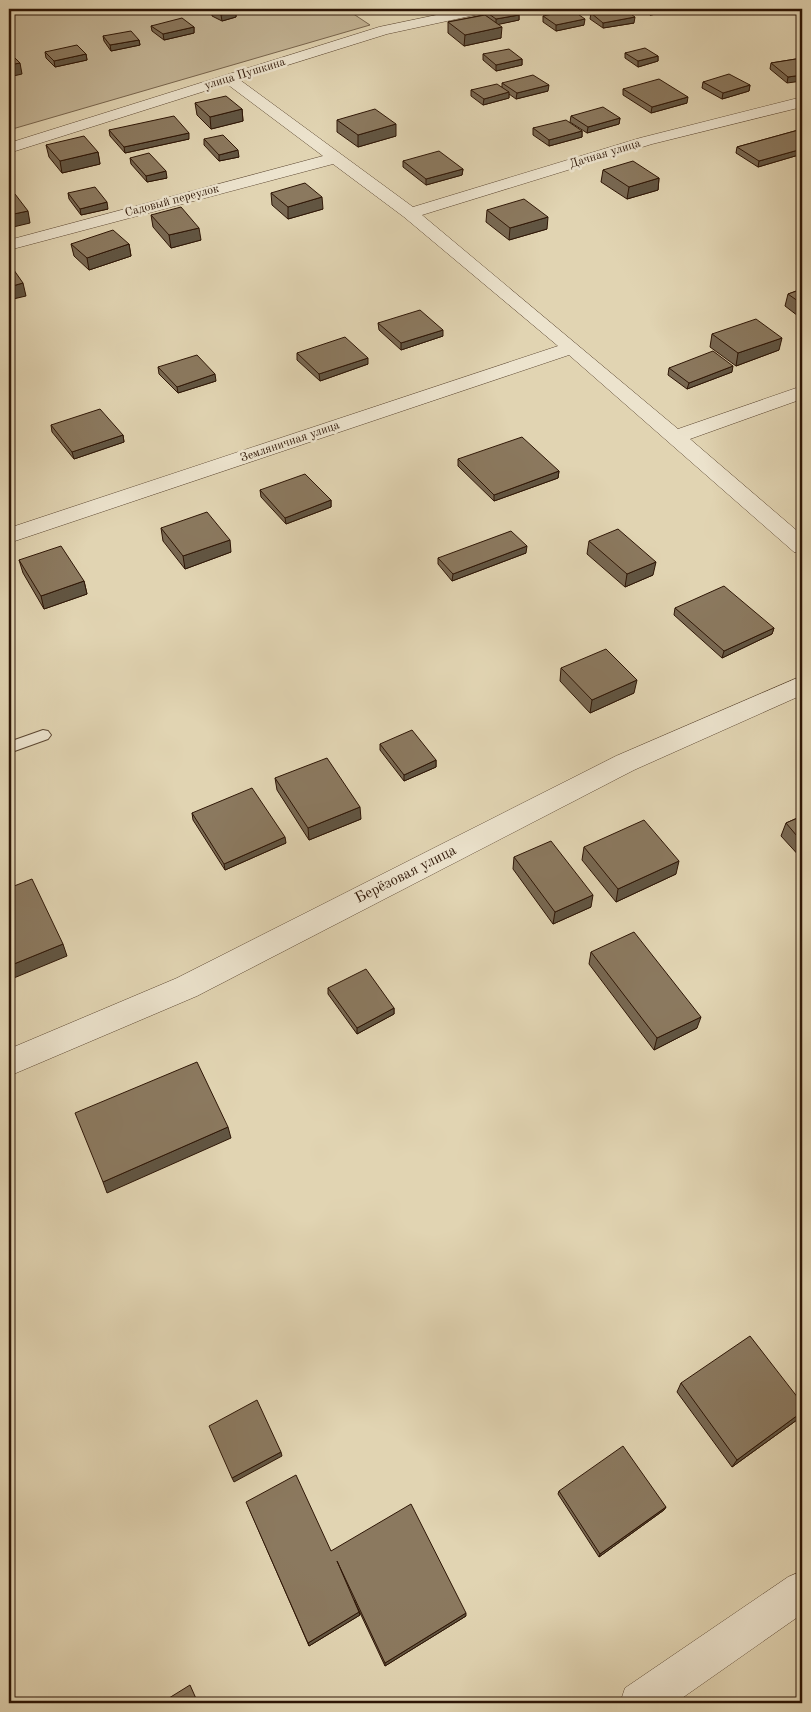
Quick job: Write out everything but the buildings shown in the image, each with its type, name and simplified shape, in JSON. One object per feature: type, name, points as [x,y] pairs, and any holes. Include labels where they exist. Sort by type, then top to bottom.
[{"type":"street","name":"улица Пушкина","points":[[9,148],[384,30],[484,9]]},
{"type":"street","points":[[229,79],[410,214],[572,348],[802,547]]},
{"type":"street","name":"Дачная улица","points":[[410,214],[646,141],[802,102]]},
{"type":"street","name":"Садовый переулок","points":[[9,245],[336,158]]},
{"type":"street","name":"Земляничная улица","points":[[9,536],[572,348]]},
{"type":"street","points":[[676,437],[802,392]]},
{"type":"street","name":"Берёзовая улица","points":[[9,1063],[187,987],[625,763],[802,685]]},
{"type":"street","points":[[640,1703],[802,1591]]},
{"type":"lane","points":[[9,748],[43,735]]},
{"type":"shaded area","points":[[9,9],[346,9],[370,25],[9,130]]}]
